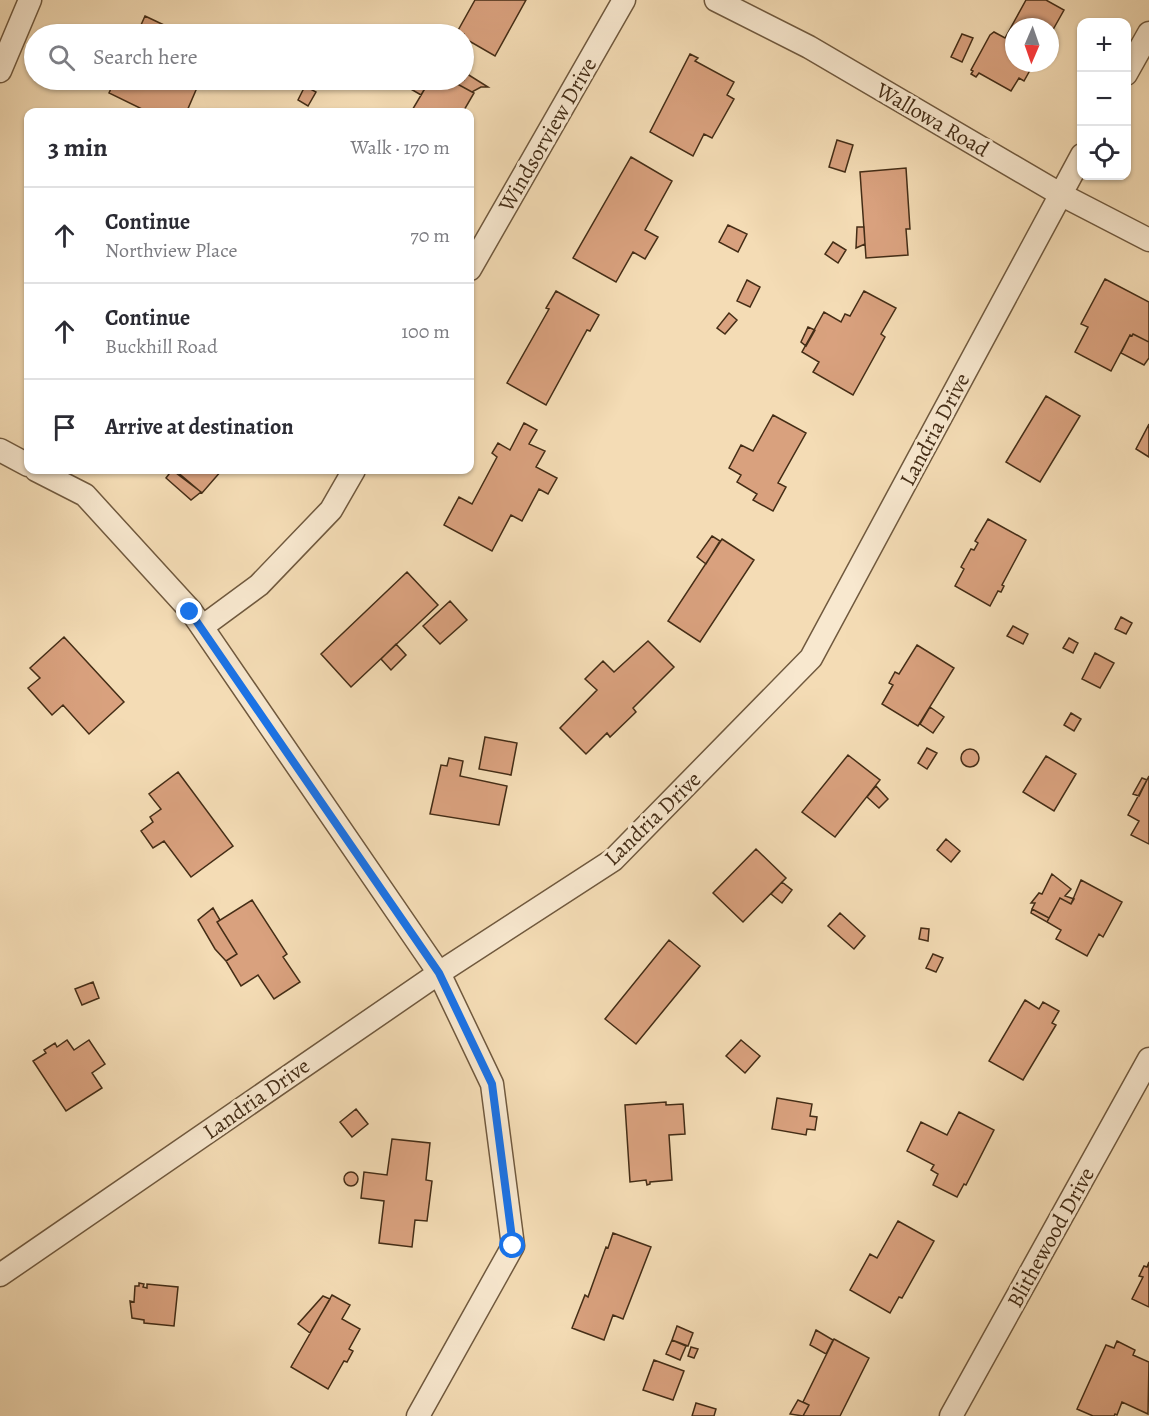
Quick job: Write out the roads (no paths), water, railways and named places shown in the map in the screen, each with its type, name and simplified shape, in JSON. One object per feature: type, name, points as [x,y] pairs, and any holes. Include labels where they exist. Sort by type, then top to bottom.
[{"type":"street","points":[[0,71],[30,0]]},
{"type":"street","name":"Windsorview Drive","points":[[474,262],[624,0]]},
{"type":"street","name":"Wallowa Road","points":[[716,0],[809,47],[1060,194],[1149,240]]},
{"type":"street","points":[[1127,72],[1149,33]]},
{"type":"street","name":"Landria Drive","points":[[0,1275],[439,973],[613,860],[811,658],[1077,164]]},
{"type":"street","points":[[0,450],[24,463]]},
{"type":"street","points":[[44,474],[85,495],[190,612],[439,973],[492,1084],[513,1246],[418,1416]]},
{"type":"street","points":[[201,627],[259,585],[331,510],[352,474]]},
{"type":"street","name":"Blithewood Drive","points":[[951,1416],[1149,1059]]}]
